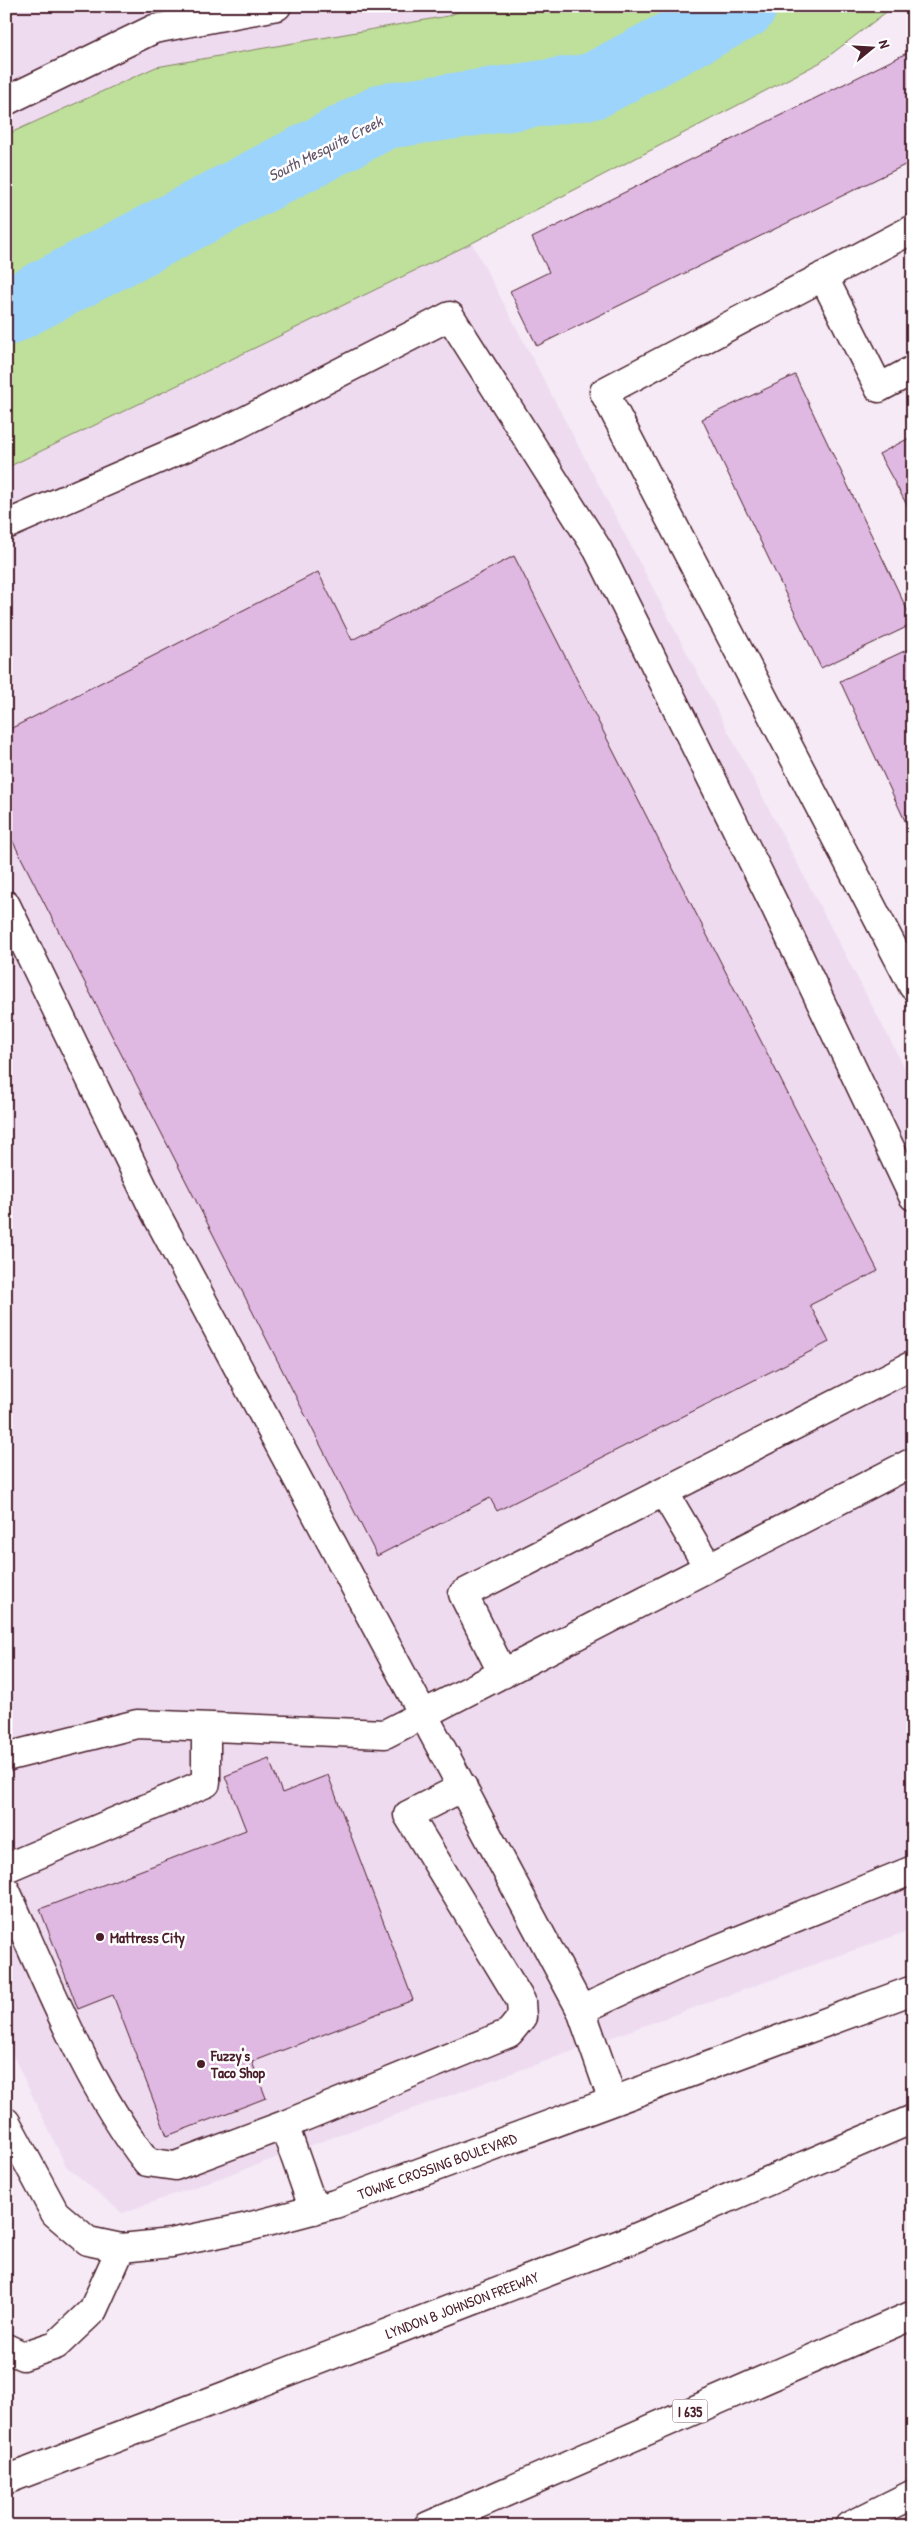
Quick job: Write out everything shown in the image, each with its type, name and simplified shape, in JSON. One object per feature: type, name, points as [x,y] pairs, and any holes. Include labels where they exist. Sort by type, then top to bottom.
[{"type":"main road","points":[[6,102],[154,29],[278,6]]},
{"type":"main road","points":[[913,229],[604,392],[913,986]]},
{"type":"main road","points":[[823,276],[879,388],[913,370]]},
{"type":"main road","points":[[6,525],[237,425],[450,316],[598,550],[775,906],[913,1196]]},
{"type":"main road","points":[[6,904],[154,1210],[581,2010],[614,2101]]},
{"type":"main road","points":[[503,1674],[463,1594],[913,1365]]},
{"type":"main road","points":[[6,1757],[137,1724],[385,1734],[913,1462]]},
{"type":"main road","points":[[664,1492],[708,1567]]},
{"type":"main road","points":[[6,1868],[206,1783],[206,1727]]},
{"type":"main road","points":[[6,1891],[72,2036],[127,2136],[147,2162],[175,2166],[284,2125],[508,2032],[522,2017],[521,2001],[408,1815],[463,1787]]},
{"type":"main road","points":[[581,2010],[678,1965],[913,1870]]},
{"type":"main road","name":"TOWNE CROSSING BOULEVARD","points":[[6,2122],[55,2213],[88,2241],[121,2248],[170,2243],[244,2228],[335,2204],[913,1990]]},
{"type":"main road","name":"LYNDON B JOHNSON FREEWAY","points":[[6,2480],[628,2241],[913,2119]]},
{"type":"main road","points":[[284,2125],[314,2210]]},
{"type":"main road","points":[[6,2348],[23,2356],[56,2345],[94,2310],[121,2248]]},
{"type":"main road","name":"I 635","points":[[428,2526],[913,2315]]},
{"type":"main road","points":[[849,2526],[913,2494]]},
{"type":"shaded area","points":[[6,6],[472,6],[448,16],[156,67],[6,135]]},
{"type":"shaded area","points":[[472,243],[913,1084],[913,1929],[122,2213],[66,2166],[6,2041],[6,468]]},
{"type":"green space","points":[[472,6],[894,6],[821,62],[472,243],[6,468],[6,135],[156,67],[448,16]]},
{"type":"building","points":[[913,50],[913,161],[537,346],[510,291],[549,272],[532,238]]},
{"type":"building","points":[[795,375],[913,622],[913,624],[821,668],[702,419]]},
{"type":"building","points":[[913,436],[913,516],[879,454]]},
{"type":"building","points":[[514,556],[878,1271],[810,1305],[829,1342],[497,1511],[490,1498],[377,1556],[6,828],[6,731],[318,572],[352,640]]},
{"type":"building","points":[[913,647],[913,838],[840,681]]},
{"type":"building","points":[[269,1759],[282,1793],[328,1775],[413,2000],[252,2062],[266,2098],[167,2136],[113,1995],[78,2009],[40,1909],[246,1830],[225,1776]]},
{"type":"waterway","name":"South Mesquite Creek","points":[[6,313],[385,116],[593,86],[744,6]]},
{"type":"place","name":"Mattress City","points":[[100,1937]]},
{"type":"place","name":"Fuzzy's Taco Shop","points":[[201,2064]]}]
